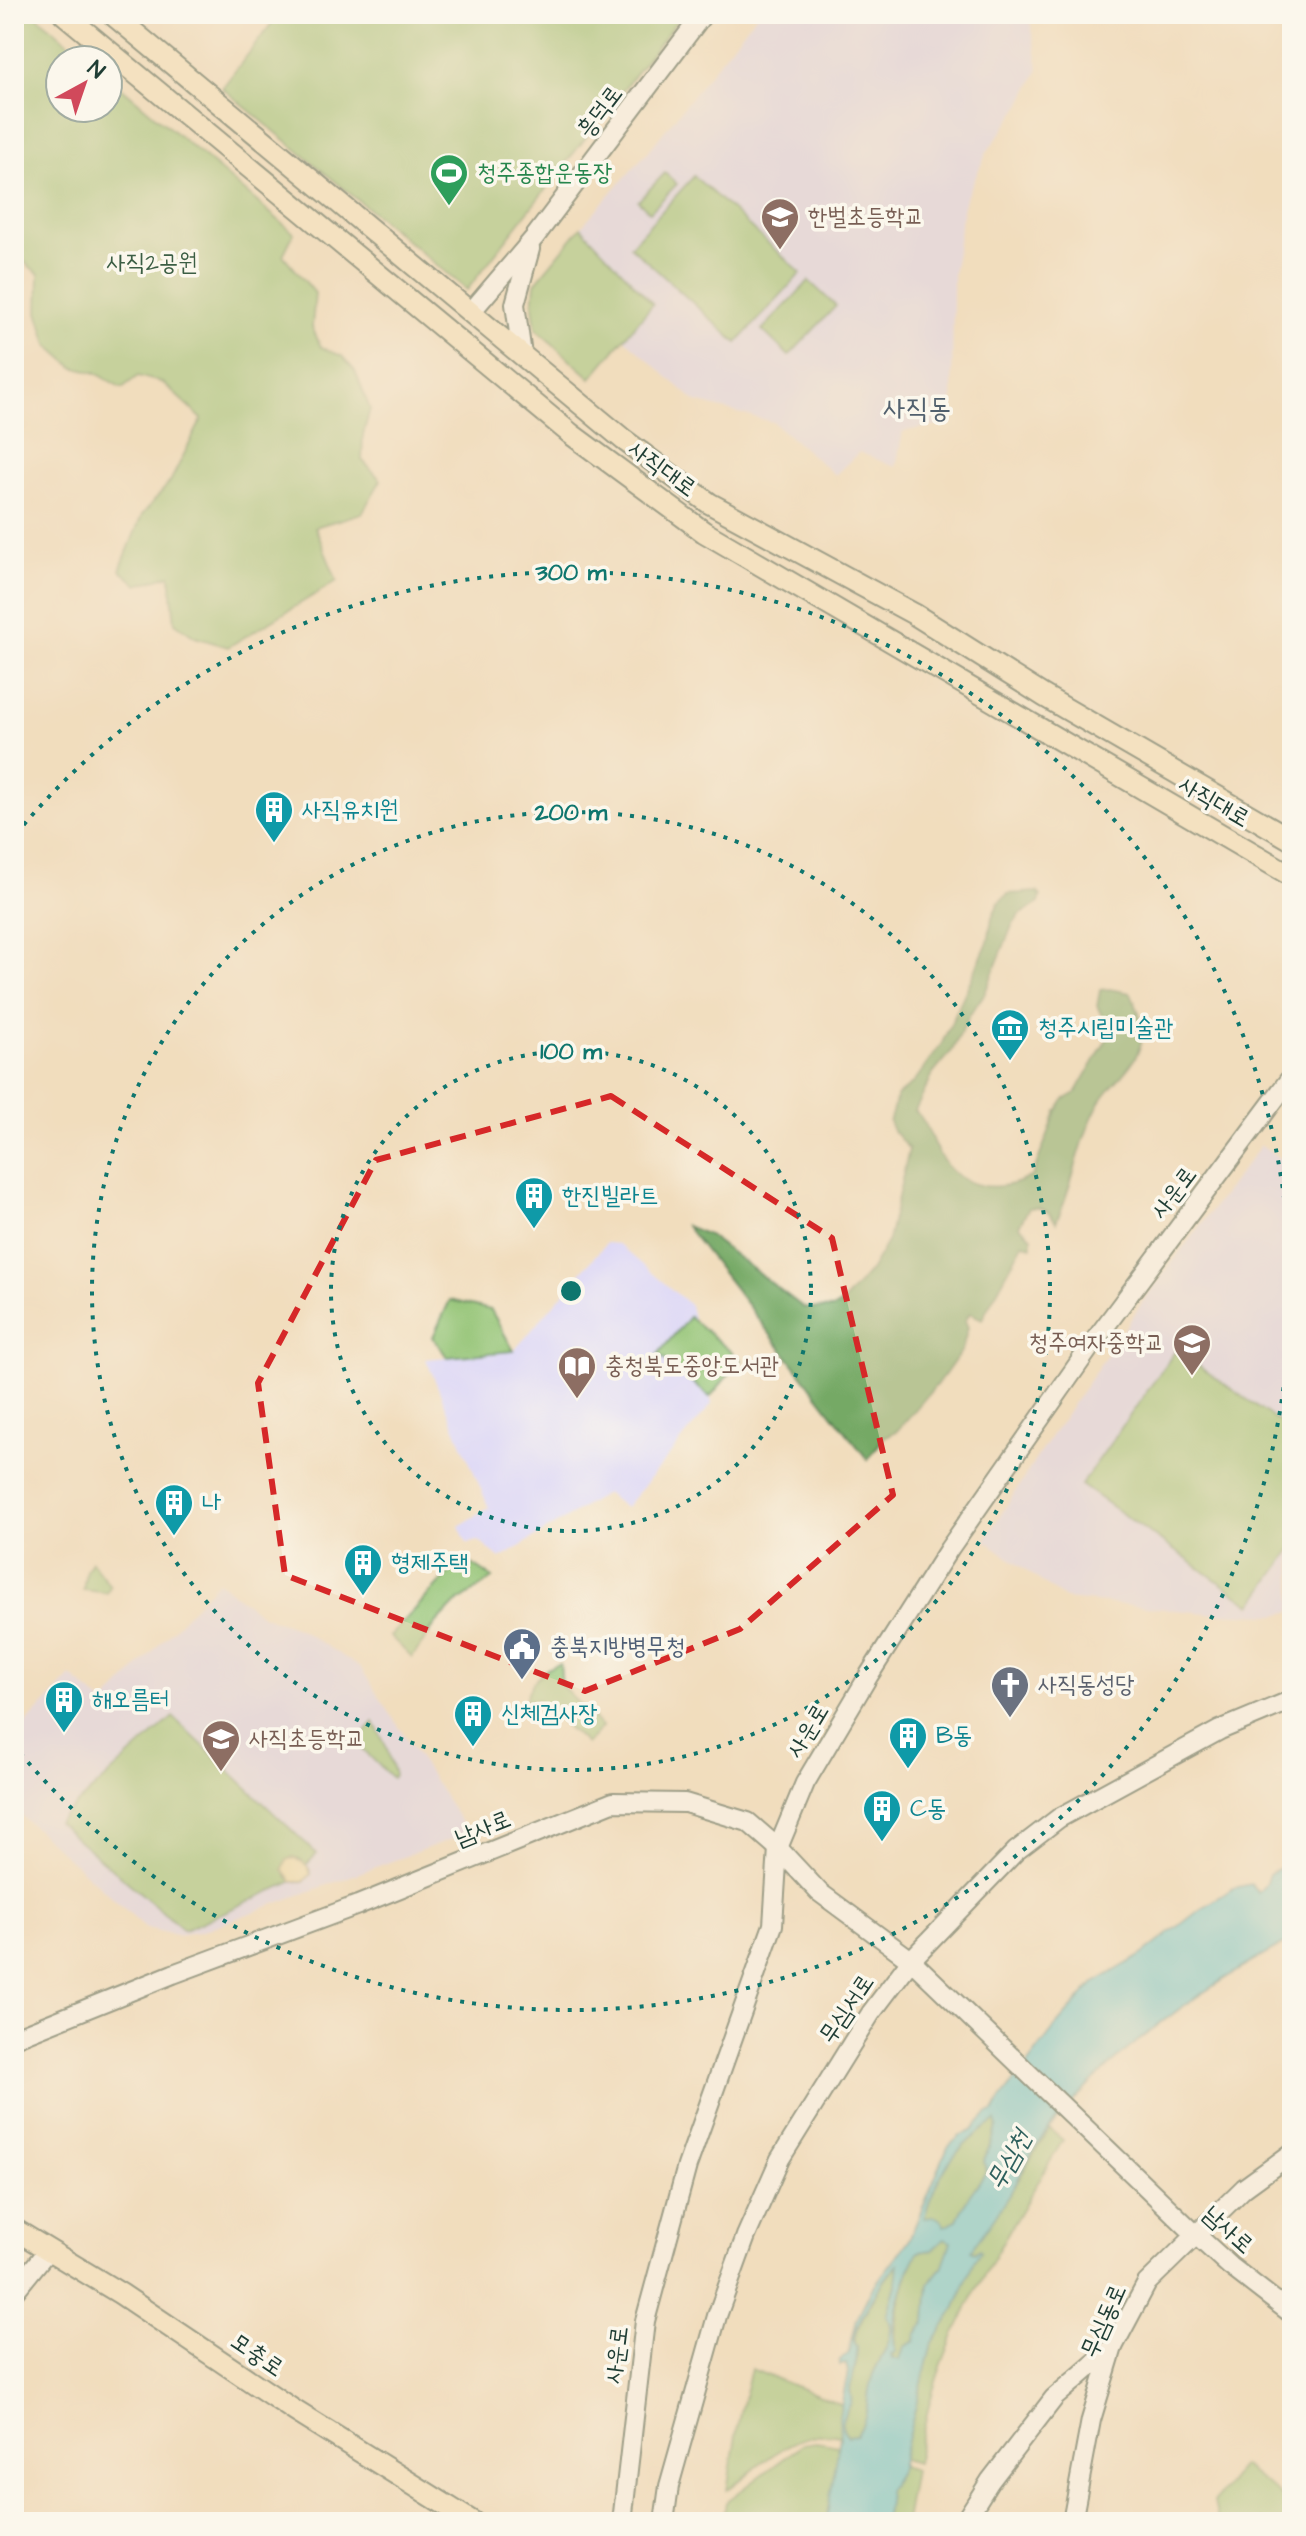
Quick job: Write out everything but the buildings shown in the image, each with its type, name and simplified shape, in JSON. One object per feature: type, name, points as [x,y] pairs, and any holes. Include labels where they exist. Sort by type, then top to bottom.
[{"type":"main road","name":"사직대로","points":[[64,14],[571,434],[704,532],[1292,876]]},
{"type":"main road","name":"사직대로","points":[[112,14],[624,440],[709,503],[914,614],[1044,696],[1292,840]]},
{"type":"main road","name":"모충로","points":[[14,2229],[121,2294],[295,2411],[473,2522]]},
{"type":"street","name":"흥덕로","points":[[471,312],[534,238],[703,14]]},
{"type":"street","points":[[522,355],[515,304],[534,238]]},
{"type":"street","name":"사운로","points":[[622,2522],[645,2321],[687,2166],[773,1925],[778,1848],[805,1783],[949,1549],[1095,1340],[1292,1076]]},
{"type":"street","name":"무심서로","points":[[664,2522],[669,2486],[717,2316],[746,2236],[780,2159],[871,2013],[911,1960],[1016,1851],[1059,1818],[1220,1730],[1292,1700]]},
{"type":"street","name":"남사로","points":[[14,2038],[613,1802],[685,1803],[748,1822],[778,1848],[819,1892],[911,1960],[1196,2235],[1292,2314]]},
{"type":"street","name":"무심동로","points":[[1072,2522],[1091,2420],[1113,2347],[1147,2283],[1244,2188],[1292,2153]]},
{"type":"street","points":[[14,2292],[48,2250]]},
{"type":"street","points":[[966,2519],[990,2481],[1054,2398],[1113,2347]]},
{"type":"highlighted area","points":[[611,1096],[832,1238],[893,1495],[740,1629],[585,1691],[285,1575],[258,1383],[376,1160]]},
{"type":"shaded area","name":"한벌초등학교","points":[[757,14],[1029,16],[1039,69],[1021,105],[987,152],[964,201],[953,275],[952,402],[938,426],[903,431],[896,467],[859,452],[835,475],[773,422],[696,402],[624,338],[653,304],[581,227],[651,148]]},
{"type":"shaded area","name":"청주여자중학교","points":[[1261,1145],[1292,1166],[1292,1611],[1276,1615],[1207,1613],[1065,1599],[985,1540],[1039,1454],[1144,1300]]},
{"type":"shaded area","name":"충청북도중앙도서관","points":[[606,1243],[618,1244],[690,1305],[712,1404],[625,1508],[606,1493],[500,1559],[479,1541],[467,1543],[459,1526],[489,1508],[426,1359],[514,1351]]},
{"type":"shaded area","name":"사직초등학교","points":[[218,1581],[263,1616],[297,1628],[360,1667],[468,1833],[199,1932],[176,1935],[146,1928],[14,1809],[14,1737],[71,1676],[104,1704]]},
{"type":"green space","name":"사직2공원","points":[[14,14],[35,14],[70,44],[44,44],[44,124],[124,124],[124,90],[294,233],[283,255],[315,293],[312,327],[321,347],[342,356],[355,371],[370,409],[363,435],[362,460],[381,480],[362,513],[315,527],[337,581],[228,647],[195,637],[175,623],[170,575],[138,585],[120,570],[142,515],[170,482],[202,419],[163,383],[138,376],[122,388],[96,373],[73,367],[48,345],[38,312],[39,274],[14,254]]},
{"type":"green space","name":"청주종합운동장","points":[[279,14],[682,14],[467,290],[222,88]]},
{"type":"green space","points":[[665,173],[677,184],[650,212],[638,201]]},
{"type":"green space","points":[[694,176],[801,273],[737,343],[630,246]]},
{"type":"green space","points":[[581,227],[653,304],[591,378],[536,329],[533,307],[535,283]]},
{"type":"green space","points":[[809,281],[836,306],[789,356],[762,330]]},
{"type":"green space","points":[[1037,892],[1041,896],[1039,903],[1020,915],[1012,926],[985,993],[969,1016],[952,1051],[933,1074],[915,1111],[926,1125],[947,1166],[969,1182],[981,1185],[1006,1185],[1032,1176],[1057,1111],[1064,1100],[1076,1093],[1107,1039],[1107,1026],[1097,1006],[1100,990],[1131,993],[1141,1023],[1141,1042],[1134,1060],[1104,1096],[1092,1118],[1056,1222],[1045,1210],[1029,1208],[1019,1225],[1032,1237],[1032,1246],[1023,1244],[982,1319],[970,1313],[965,1321],[968,1327],[962,1350],[944,1376],[897,1431],[884,1437],[868,1460],[686,1226],[708,1235],[804,1308],[832,1309],[842,1303],[870,1271],[888,1240],[909,1149],[889,1122],[897,1096],[914,1082],[942,1043],[988,942],[992,917],[999,902],[1008,894]]},
{"type":"green space","points":[[450,1300],[491,1310],[514,1351],[447,1357],[433,1337]]},
{"type":"green space","points":[[689,1317],[741,1360],[710,1397],[658,1354]]},
{"type":"green space","points":[[1176,1350],[1292,1431],[1292,1549],[1252,1605],[1081,1485]]},
{"type":"green space","points":[[463,1558],[493,1578],[455,1604],[436,1624],[412,1658],[390,1636]]},
{"type":"green space","points":[[91,1561],[110,1586],[107,1593],[83,1590],[86,1570]]},
{"type":"green space","points":[[560,1664],[562,1686],[602,1727],[586,1744],[538,1700],[525,1700],[538,1677]]},
{"type":"green space","points":[[173,1717],[317,1854],[306,1865],[292,1858],[287,1877],[292,1882],[184,1930],[57,1822]]},
{"type":"green space","points":[[374,1722],[387,1748],[394,1775],[392,1778],[356,1743]]},
{"type":"green space","points":[[996,2121],[998,2126],[984,2160],[986,2172],[957,2220],[944,2226],[923,2218],[935,2187],[950,2162],[970,2140]]},
{"type":"green space","points":[[1049,2129],[1063,2140],[959,2324],[933,2392],[916,2463],[902,2459],[932,2344],[956,2307],[980,2252],[970,2251]]},
{"type":"green space","points":[[944,2239],[952,2241],[942,2268],[929,2284],[926,2322],[915,2341],[904,2347],[900,2359],[892,2359],[899,2306],[913,2263],[918,2252],[932,2250]]},
{"type":"green space","points":[[899,2263],[887,2316],[890,2338],[873,2374],[861,2427],[857,2435],[848,2436],[842,2422],[851,2402],[850,2389],[857,2357],[856,2333],[872,2300]]},
{"type":"green space","points":[[751,2369],[841,2404],[840,2436],[824,2434],[794,2442],[727,2490],[740,2412]]},
{"type":"green space","points":[[816,2442],[839,2446],[826,2522],[722,2522],[726,2502],[803,2444]]},
{"type":"green space","points":[[900,2466],[914,2470],[905,2522],[885,2522],[886,2491]]},
{"type":"green space","points":[[1242,2466],[1292,2504],[1292,2522],[1218,2521],[1214,2502]]},
{"type":"sand","points":[[292,1858],[304,1863],[310,1870],[311,1874],[304,1882],[292,1882],[283,1870],[287,1860]]},
{"type":"water","name":"무심천","points":[[1292,1861],[1292,1940],[1224,1979],[1160,2024],[1101,2074],[1047,2131],[971,2250],[975,2253],[979,2249],[980,2252],[956,2307],[932,2344],[899,2471],[887,2491],[885,2522],[826,2522],[848,2372],[846,2364],[840,2365],[839,2361],[849,2353],[857,2318],[871,2290],[909,2240],[948,2147],[973,2129],[987,2114],[994,2112],[1057,2025],[1093,1984],[1143,1954],[1202,1908],[1234,1888],[1251,1884],[1258,1893],[1269,1874]],"holes":[[[996,2121],[998,2126],[984,2160],[986,2172],[957,2220],[944,2226],[938,2218],[924,2218],[935,2187],[950,2162],[970,2140]],[[944,2239],[951,2242],[942,2268],[929,2284],[926,2322],[915,2341],[904,2347],[900,2359],[892,2359],[891,2354],[896,2352],[894,2327],[903,2287],[918,2252],[932,2250]],[[898,2264],[887,2316],[890,2338],[873,2374],[861,2427],[857,2435],[848,2436],[842,2422],[851,2400],[850,2389],[857,2357],[855,2332]]]},
{"type":"place","name":"청주종합운동장","points":[[449,207]]},
{"type":"place","name":"한벌초등학교","points":[[780,251]]},
{"type":"place","name":"사직유치원","points":[[274,844]]},
{"type":"place","name":"청주시립미술관","points":[[1010,1062]]},
{"type":"place","name":"한진빌라트","points":[[534,1230]]},
{"type":"place","name":"청주여자중학교","points":[[1192,1377]]},
{"type":"place","name":"충청북도중앙도서관","points":[[577,1400]]},
{"type":"place","name":"나","points":[[174,1537]]},
{"type":"place","name":"형제주택","points":[[363,1597]]},
{"type":"place","name":"충북지방병무청","points":[[522,1681]]},
{"type":"place","name":"사직동성당","points":[[1010,1719]]},
{"type":"place","name":"해오름터","points":[[64,1734]]},
{"type":"place","name":"신체검사장","points":[[473,1748]]},
{"type":"place","name":"B동","points":[[908,1770]]},
{"type":"place","name":"사직초등학교","points":[[221,1773]]},
{"type":"place","name":"C동","points":[[882,1843]]},
{"type":"district","name":"사직동","points":[[917,408]]}]
